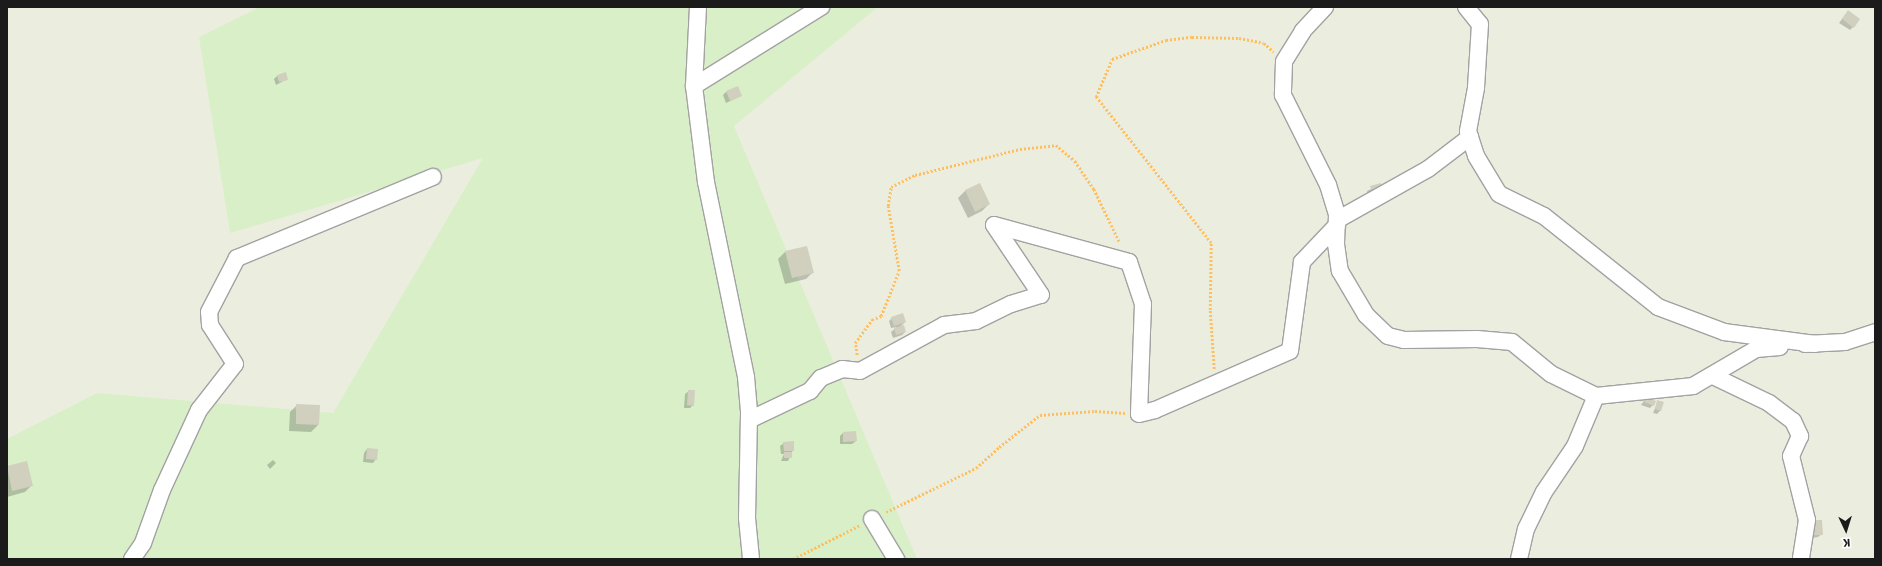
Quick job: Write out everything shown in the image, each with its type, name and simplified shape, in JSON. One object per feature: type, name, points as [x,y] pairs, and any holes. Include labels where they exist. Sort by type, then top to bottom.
[{"type":"street","points":[[698,7],[694,86],[706,182],[746,377],[749,420],[747,518],[751,559]]},
{"type":"street","points":[[694,86],[821,7]]},
{"type":"street","points":[[1325,7],[1303,31],[1284,62],[1283,95],[1328,185],[1337,222],[1340,270],[1366,315],[1388,336],[1404,340],[1470,339],[1512,342],[1551,374],[1596,396],[1692,386],[1712,376],[1756,349],[1845,342],[1875,332]]},
{"type":"street","points":[[1466,7],[1480,24],[1476,88],[1468,131],[1476,156],[1499,194],[1544,216],[1658,307],[1724,332],[1815,344]]},
{"type":"street","points":[[749,420],[810,391],[821,378],[842,369],[860,370],[944,325],[976,321],[1011,304],[1041,295],[994,225],[1129,262],[1143,304],[1139,414],[1155,410],[1290,351],[1302,262],[1337,222],[1428,169],[1470,137]]},
{"type":"street","points":[[132,559],[143,543],[162,490],[199,410],[235,364],[210,325],[209,312],[237,258],[433,177]]},
{"type":"street","points":[[1712,376],[1769,403],[1794,421],[1800,436],[1791,456],[1807,520],[1801,559]]},
{"type":"street","points":[[1519,559],[1529,523],[1544,492],[1575,446],[1596,396]]},
{"type":"street","points":[[872,519],[896,559]]},
{"type":"path","points":[[1215,383],[1210,310],[1211,243],[1096,97],[1112,59],[1166,40],[1192,37],[1239,38],[1264,43],[1284,62]]},
{"type":"path","points":[[860,370],[855,343],[872,320],[881,316],[899,271],[888,206],[891,187],[915,175],[1020,149],[1056,145],[1075,161],[1094,189],[1129,262]]},
{"type":"path","points":[[793,559],[976,468],[999,447],[1040,415],[1095,412],[1139,414]]},
{"type":"green space","points":[[260,7],[878,7],[734,126],[917,559],[7,559],[7,439],[97,393],[333,413],[483,158],[230,233],[199,37]]},
{"type":"building","points":[[1848,10],[1860,19],[1854,28],[1842,19]]},
{"type":"building","points":[[286,72],[288,80],[279,82],[277,75]]},
{"type":"building","points":[[738,86],[742,96],[730,101],[726,91]]},
{"type":"building","points":[[980,183],[990,204],[975,212],[965,190]]},
{"type":"building","points":[[1381,183],[1384,193],[1373,196],[1370,186]]},
{"type":"building","points":[[807,246],[814,273],[792,278],[785,251]]},
{"type":"building","points":[[903,313],[906,322],[894,326],[891,317]]},
{"type":"building","points":[[904,325],[906,332],[896,335],[894,328]]},
{"type":"building","points":[[688,390],[695,390],[694,406],[687,405]]},
{"type":"building","points":[[1646,397],[1656,401],[1654,406],[1644,402]]},
{"type":"building","points":[[1657,400],[1664,402],[1661,411],[1655,409]]},
{"type":"building","points":[[296,404],[320,405],[319,425],[296,424]]},
{"type":"building","points":[[856,431],[857,441],[843,442],[843,432]]},
{"type":"building","points":[[794,441],[794,451],[784,451],[783,442]]},
{"type":"building","points":[[367,448],[378,449],[377,460],[366,459]]},
{"type":"building","points":[[784,452],[792,452],[792,458],[784,458]]},
{"type":"building","points":[[27,461],[33,486],[12,491],[7,466]]},
{"type":"building","points":[[1814,520],[1822,520],[1823,535],[1814,535]]}]
